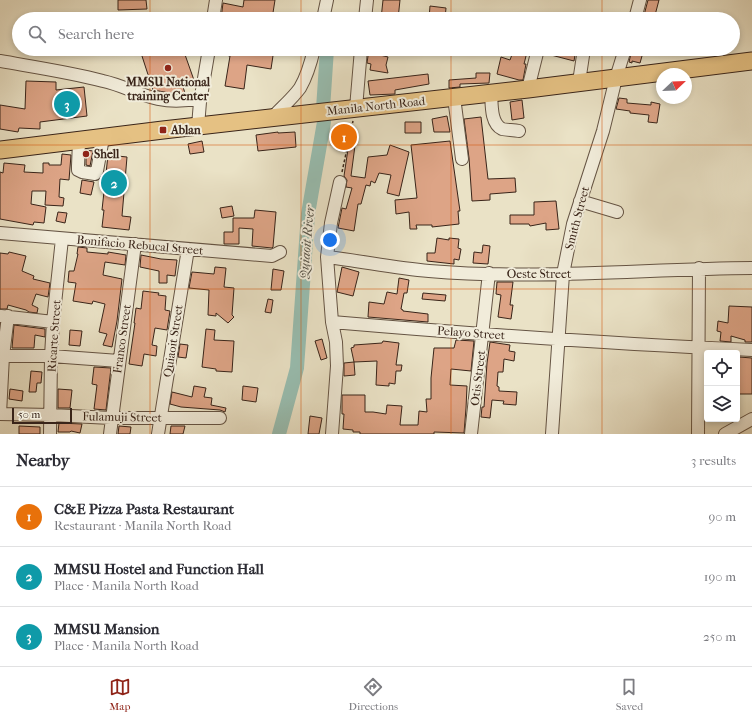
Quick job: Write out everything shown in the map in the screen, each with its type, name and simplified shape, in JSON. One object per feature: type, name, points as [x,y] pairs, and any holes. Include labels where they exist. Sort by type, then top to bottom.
[{"type":"highway","name":"Manila North Road","points":[[0,150],[491,92],[528,89],[752,61]]},
{"type":"street","points":[[214,12],[216,0]]},
{"type":"street","points":[[324,12],[327,0]]},
{"type":"street","points":[[366,12],[367,0]]},
{"type":"street","points":[[637,12],[640,0]]},
{"type":"street","points":[[198,126],[208,56]]},
{"type":"street","points":[[272,118],[293,97],[300,87],[306,75],[312,56]]},
{"type":"street","points":[[350,109],[361,56]]},
{"type":"street","points":[[528,89],[536,56]]},
{"type":"street","points":[[579,82],[583,56]]},
{"type":"street","name":"Smith Street","points":[[552,434],[563,274],[573,224],[603,131],[616,78],[624,56]]},
{"type":"street","points":[[0,61],[97,79],[159,99],[187,101],[201,98]]},
{"type":"street","points":[[491,92],[494,118],[497,124],[502,129],[519,131]]},
{"type":"street","points":[[454,97],[462,159]]},
{"type":"street","points":[[79,141],[78,170],[95,174],[98,171],[103,138]]},
{"type":"street","points":[[332,434],[337,366],[327,257],[330,224],[340,182]]},
{"type":"street","points":[[580,201],[617,212]]},
{"type":"street","name":"Bonifacio Rebucal Street","points":[[0,233],[272,256],[280,252]]},
{"type":"street","name":"Ricarte Street","points":[[50,434],[53,322],[62,239]]},
{"type":"street","name":"Franco Street","points":[[110,434],[135,244]]},
{"type":"street","name":"Quiaoit Street","points":[[158,434],[188,249]]},
{"type":"street","name":"Oeste Street","points":[[327,257],[428,271],[489,273],[563,274],[699,268],[752,268]]},
{"type":"street","points":[[698,434],[699,268]]},
{"type":"street","name":"Otis Street","points":[[471,434],[489,273]]},
{"type":"street","points":[[0,414],[1,356],[4,316],[53,322]]},
{"type":"street","name":"Pelayo Street","points":[[332,322],[483,334],[698,348],[752,350]]},
{"type":"street","points":[[1,356],[51,356],[119,361]]},
{"type":"street","name":"Fulamuji Street","points":[[0,414],[111,418],[220,418]]},
{"type":"street","points":[[725,434],[752,419]]},
{"type":"path","points":[[340,182],[350,109]]},
{"type":"building","points":[[118,0],[146,0],[147,9],[118,10]]},
{"type":"building","points":[[244,0],[275,0],[273,12],[222,12],[223,3],[243,7]]},
{"type":"building","points":[[383,0],[400,0],[399,12],[382,12]]},
{"type":"building","points":[[648,0],[659,0],[656,12],[645,12]]},
{"type":"building","points":[[430,6],[446,8],[446,12],[430,12]]},
{"type":"building","name":"MMSU National training Center","points":[[142,56],[185,56],[195,83],[183,87],[185,93],[170,93],[153,90]]},
{"type":"building","points":[[230,56],[273,56],[271,69],[247,65],[244,89],[225,86]]},
{"type":"building","points":[[368,56],[388,57],[386,65],[388,73],[370,70],[371,64],[367,63]]},
{"type":"building","points":[[511,56],[526,56],[523,80],[497,74],[501,57],[510,60]]},
{"type":"building","points":[[555,56],[575,56],[574,61]]},
{"type":"building","points":[[630,56],[642,56],[640,63],[632,61],[632,63],[629,62]]},
{"type":"building","points":[[476,73],[490,73],[489,83],[460,84],[460,87],[449,88],[449,80],[476,78]]},
{"type":"building","points":[[428,74],[429,84],[395,90],[395,94],[370,95],[368,81]]},
{"type":"building","points":[[26,81],[56,82],[56,90],[84,87],[87,116],[40,122],[40,129],[19,128],[18,132],[0,129],[0,105],[25,109]]},
{"type":"building","points":[[619,98],[627,99],[627,103],[651,105],[651,102],[660,104],[657,123],[648,122],[649,115],[630,113],[630,111],[616,109]]},
{"type":"building","points":[[522,100],[524,118],[512,120],[510,102]]},
{"type":"building","points":[[447,116],[450,132],[434,132],[432,119]]},
{"type":"building","points":[[481,117],[488,179],[515,178],[516,192],[490,194],[490,200],[472,201],[464,119]]},
{"type":"building","points":[[405,122],[421,122],[421,133],[405,133]]},
{"type":"building","points":[[340,126],[349,126],[348,136],[356,138],[351,176],[365,178],[368,157],[387,155],[390,145],[409,152],[399,196],[387,193],[391,175],[379,173],[375,183],[371,181],[370,186],[366,185],[361,204],[358,204],[354,231],[338,228],[342,208],[346,209],[352,188],[346,187],[347,180],[344,176],[348,149],[338,147]]},
{"type":"building","points":[[278,132],[295,132],[296,147],[258,151],[256,135]]},
{"type":"building","points":[[202,141],[204,152],[190,154],[188,144]]},
{"type":"building","points":[[450,141],[460,211],[458,211],[459,224],[432,227],[432,225],[416,225],[417,229],[410,229],[409,212],[396,214],[395,200],[417,198],[411,145]]},
{"type":"building","points":[[86,150],[93,151],[90,166],[86,165]]},
{"type":"building","points":[[62,154],[71,155],[69,180],[60,179],[59,197],[64,198],[63,206],[45,205],[46,191],[32,191],[31,204],[46,207],[44,223],[34,222],[33,225],[0,219],[0,172],[3,173],[4,163],[25,165],[24,172],[43,173],[43,163],[49,163],[49,165],[61,165]]},
{"type":"building","points":[[108,155],[127,157],[122,216],[131,217],[129,230],[102,227],[104,210],[102,210]]},
{"type":"building","points":[[82,180],[94,182],[91,195],[80,193]]},
{"type":"building","points":[[556,201],[559,229],[546,230],[546,223],[530,226],[529,224],[510,224],[510,215],[534,215],[534,202]]},
{"type":"building","points":[[232,206],[234,216],[222,218],[220,208]]},
{"type":"building","points":[[255,210],[276,212],[273,247],[252,246],[253,229],[239,228],[239,244],[224,244],[224,232],[233,232],[233,218],[254,218]]},
{"type":"building","points":[[58,212],[67,213],[65,223],[56,221]]},
{"type":"building","points":[[437,238],[449,240],[449,238],[459,239],[458,248],[461,249],[459,260],[454,259],[454,264],[427,261],[427,253],[435,253]]},
{"type":"building","points":[[483,245],[490,246],[488,264],[473,263],[474,252],[482,253]]},
{"type":"building","points":[[78,247],[87,248],[87,252],[108,254],[108,252],[126,255],[125,265],[105,262],[103,275],[122,279],[112,347],[103,345],[107,334],[99,332],[105,304],[93,301],[92,304],[73,301],[76,283],[68,282],[69,271],[74,271]]},
{"type":"building","points":[[9,252],[26,256],[22,271],[34,276],[33,279],[50,283],[48,297],[36,294],[32,305],[38,308],[37,313],[8,305],[7,309],[0,309],[0,253],[8,254]]},
{"type":"building","points":[[141,255],[161,259],[177,260],[175,276],[167,275],[167,283],[159,283],[159,271],[140,267]]},
{"type":"building","points":[[215,267],[226,268],[224,287],[234,288],[232,315],[234,317],[228,323],[216,313],[216,316],[208,315],[209,290],[189,288],[192,272],[214,274]]},
{"type":"building","points":[[342,267],[359,272],[353,296],[337,292]]},
{"type":"building","points":[[273,269],[284,271],[281,290],[271,290]]},
{"type":"building","points":[[399,278],[409,280],[407,293],[404,293],[401,309],[403,311],[428,314],[428,322],[368,317],[369,302],[384,304],[387,292],[397,294]]},
{"type":"building","points":[[497,282],[513,282],[510,305],[513,305],[511,319],[498,317],[501,295],[496,294]]},
{"type":"building","points":[[143,291],[159,293],[158,295],[166,296],[165,310],[170,311],[167,330],[155,328],[152,345],[157,346],[156,356],[144,354],[142,366],[129,364],[136,308],[141,309]]},
{"type":"building","points":[[423,293],[446,295],[445,301],[422,299]]},
{"type":"building","points":[[268,299],[273,300],[271,313],[265,312]]},
{"type":"building","points":[[729,306],[752,307],[752,342],[745,342],[745,340],[731,336],[731,342],[720,341],[721,332],[717,331],[718,321],[728,323]]},
{"type":"building","points":[[14,325],[45,329],[45,337],[35,335],[34,348],[12,348]]},
{"type":"building","points":[[206,329],[215,330],[214,340],[234,341],[232,372],[216,371],[216,369],[202,367]]},
{"type":"building","points":[[70,330],[82,331],[80,346],[69,345]]},
{"type":"building","points":[[322,339],[327,358],[321,360],[315,341]]},
{"type":"building","points":[[456,340],[474,341],[471,371],[451,369],[450,385],[467,386],[464,433],[434,432],[434,434],[360,434],[360,432],[353,432],[353,430],[343,429],[344,414],[342,414],[342,395],[365,395],[365,412],[386,414],[387,405],[402,406],[400,425],[418,425],[419,411],[427,412],[426,399],[431,399],[431,378],[434,348],[454,348]]},
{"type":"building","points":[[383,341],[399,343],[396,365],[402,365],[401,371],[396,371],[395,384],[389,383],[389,386],[376,385],[377,361],[354,362],[351,348],[354,347],[354,345],[382,343]]},
{"type":"building","points":[[490,342],[510,345],[509,351],[515,352],[514,361],[504,359],[503,372],[498,372],[497,386],[499,387],[499,391],[517,392],[516,405],[503,404],[504,401],[492,400],[490,418],[481,417],[482,407],[484,407]]},
{"type":"building","points":[[180,344],[188,345],[186,358],[178,357]]},
{"type":"building","points":[[740,357],[752,358],[752,394],[740,394]]},
{"type":"building","points":[[354,362],[355,375],[344,376],[344,363]]},
{"type":"building","points":[[94,367],[111,368],[106,410],[94,409],[97,385],[92,384]]},
{"type":"building","points":[[31,371],[42,372],[41,383],[37,383],[36,392],[29,392]]},
{"type":"building","points":[[194,386],[206,388],[204,397],[212,398],[211,405],[226,408],[225,412],[220,410],[181,407],[170,404],[172,392],[192,397]]},
{"type":"building","points":[[243,386],[258,388],[256,402],[242,400]]},
{"type":"building","points":[[10,389],[23,391],[22,401],[9,399]]},
{"type":"building","points":[[58,389],[72,390],[70,408],[58,408]]},
{"type":"building","points":[[310,416],[322,418],[319,434],[308,434]]},
{"type":"building","points":[[59,423],[82,424],[80,433],[71,431],[58,432]]},
{"type":"building","points":[[19,426],[40,427],[40,434],[19,434]]},
{"type":"building","points":[[119,426],[131,427],[130,434],[118,434]]},
{"type":"building","points":[[171,426],[185,426],[183,434],[170,434]]},
{"type":"waterway","name":"Quiaoit River","points":[[279,434],[297,368],[308,214],[324,122],[323,109],[327,56]]},
{"type":"place","name":"MMSU National training Center","points":[[168,68]]},
{"type":"place","name":"MMSU Mansion","points":[[67,104]]},
{"type":"place","name":"Ablan","points":[[163,130]]},
{"type":"place","name":"C&E Pizza Pasta Restaurant","points":[[344,137]]},
{"type":"place","name":"Shell","points":[[86,154]]},
{"type":"place","name":"MMSU Hostel and Function Hall","points":[[114,183]]}]
